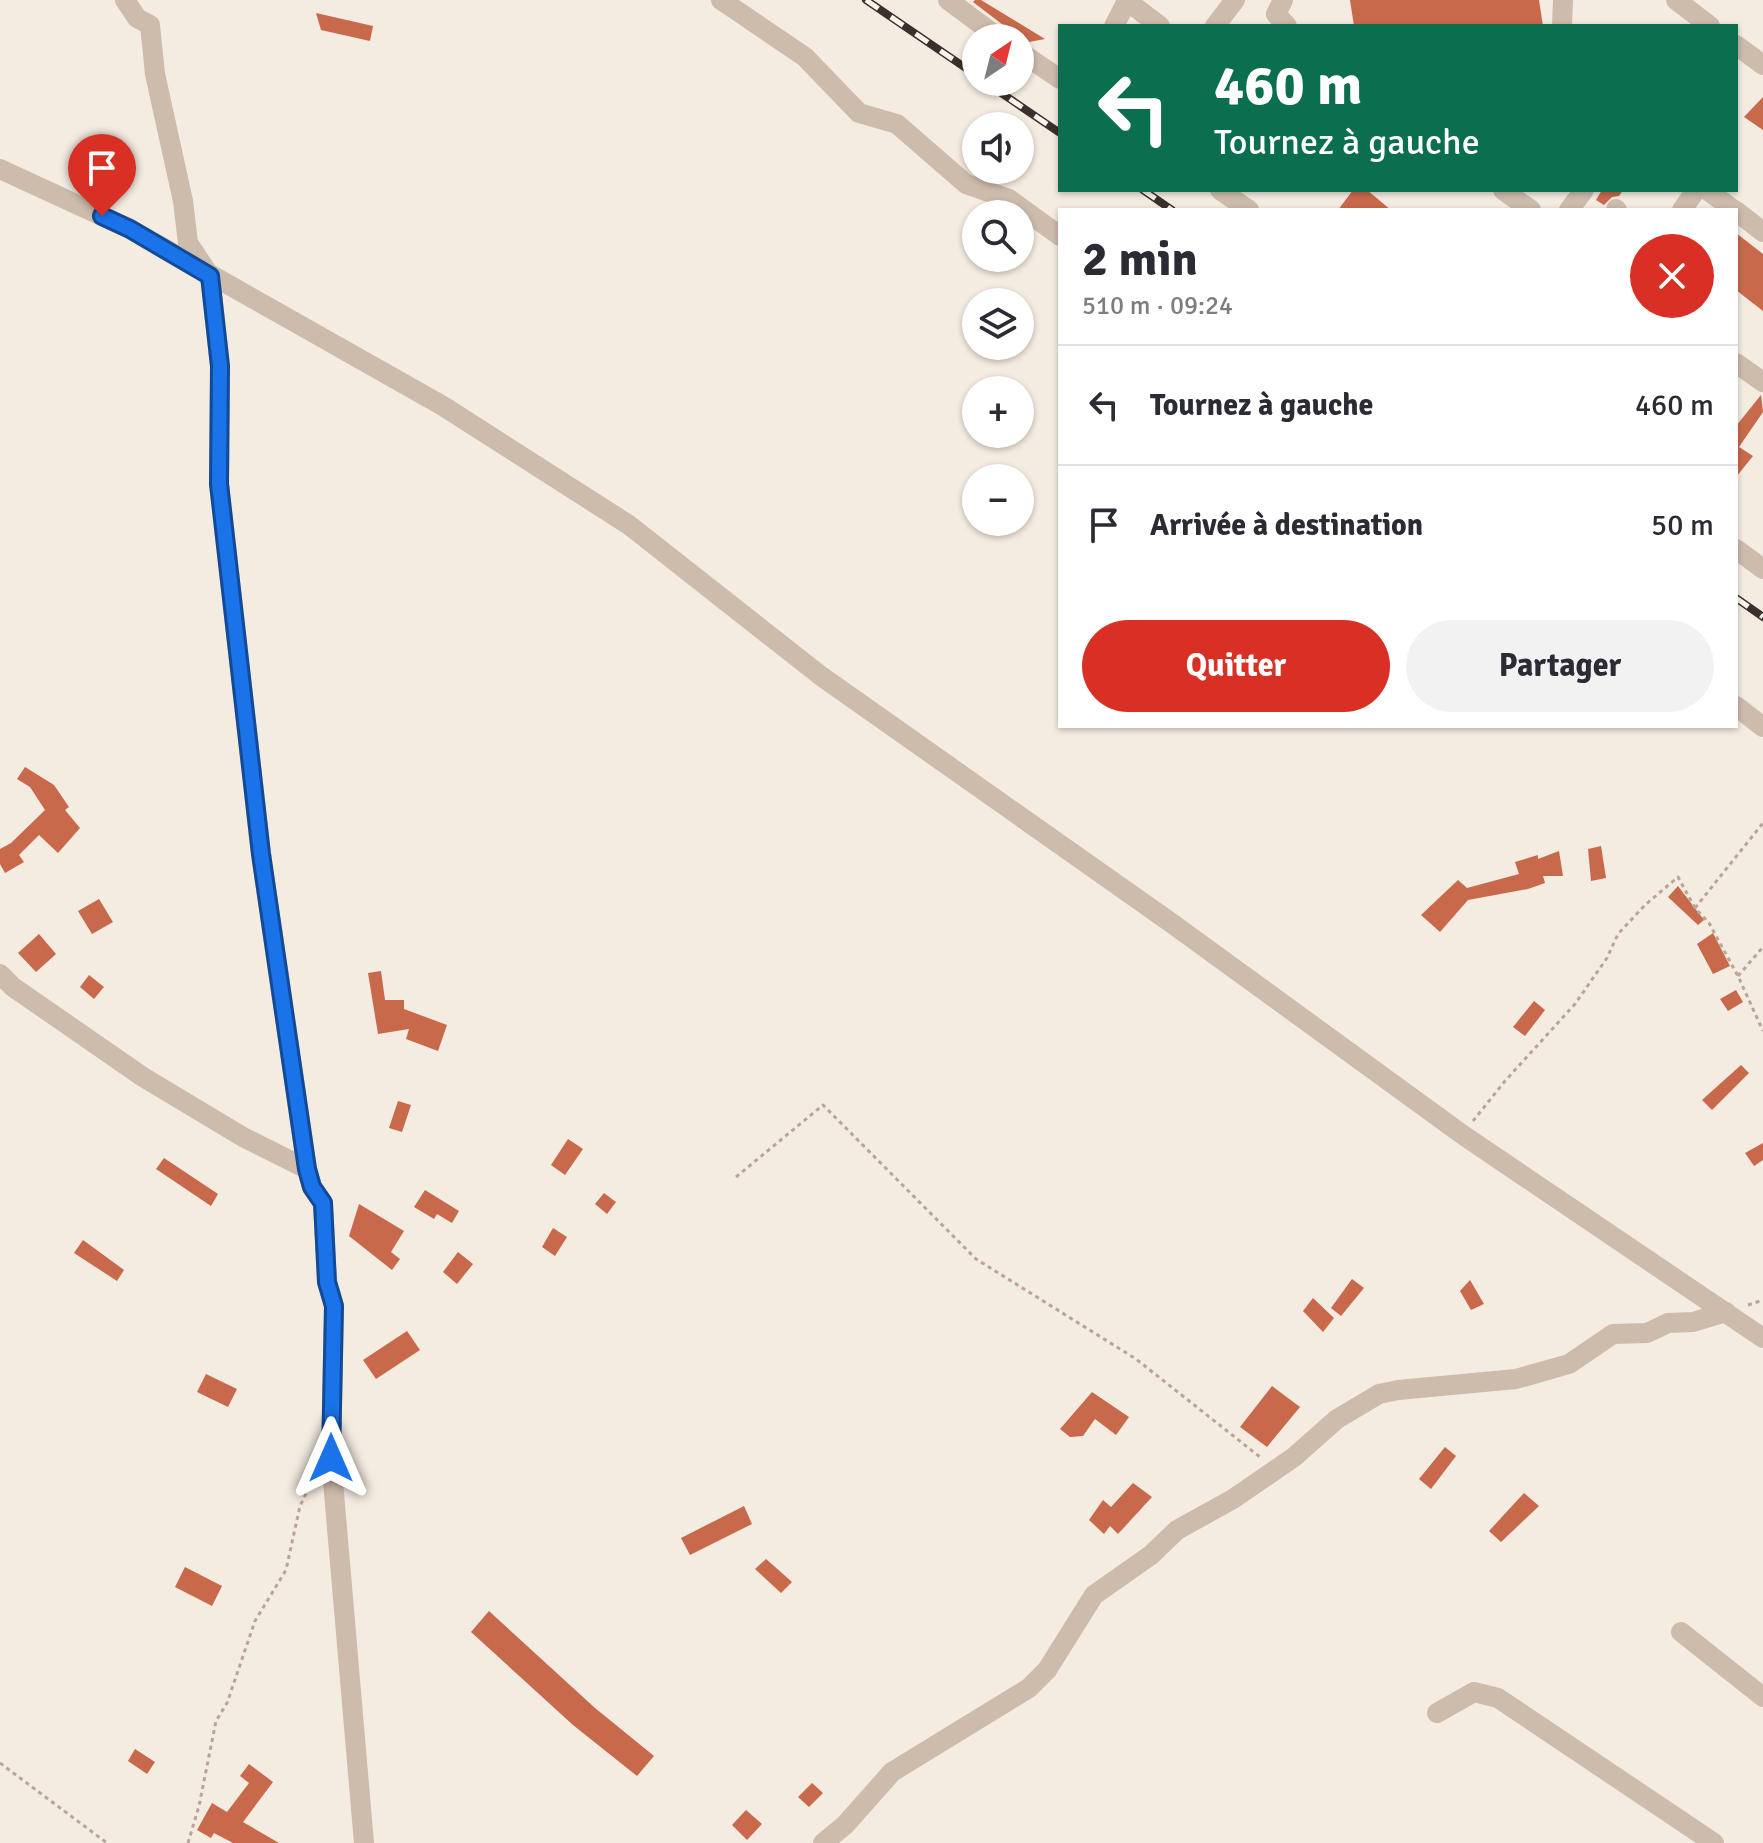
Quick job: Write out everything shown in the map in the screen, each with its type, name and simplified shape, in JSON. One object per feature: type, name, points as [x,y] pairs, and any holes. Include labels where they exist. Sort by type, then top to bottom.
[{"type":"street","points":[[125,0],[137,18],[150,25],[155,74],[183,201],[188,243],[210,276],[220,366],[219,484],[261,854],[307,1169],[312,1187],[323,1203],[327,1282],[334,1306],[331,1458],[364,1843]]},
{"type":"street","points":[[721,0],[805,57],[859,113],[897,124],[966,184],[1009,199],[1058,235]]},
{"type":"street","points":[[948,0],[980,24]]},
{"type":"street","points":[[1217,24],[1235,0]]},
{"type":"street","points":[[1283,0],[1276,14],[1285,24]]},
{"type":"street","points":[[1562,24],[1563,0]]},
{"type":"street","points":[[1115,24],[1126,1],[1157,24]]},
{"type":"street","points":[[1679,1],[1708,24]]},
{"type":"street","points":[[1738,46],[1763,65]]},
{"type":"street","points":[[1034,61],[1058,78]]},
{"type":"street","points":[[0,169],[130,229],[443,406],[629,525],[821,676],[1157,913],[1463,1135],[1763,1338]]},
{"type":"street","points":[[1223,192],[1246,208]]},
{"type":"street","points":[[1506,192],[1528,208]]},
{"type":"street","points":[[1710,192],[1731,208]]},
{"type":"street","points":[[1738,213],[1763,232]]},
{"type":"street","points":[[1738,364],[1762,377]]},
{"type":"street","points":[[1738,550],[1763,569]]},
{"type":"street","points":[[1738,708],[1763,727]]},
{"type":"street","points":[[0,974],[13,987],[143,1077],[243,1137],[307,1169]]},
{"type":"street","points":[[823,1843],[845,1825],[892,1772],[1029,1688],[1047,1670],[1094,1595],[1151,1555],[1177,1530],[1233,1499],[1294,1457],[1337,1419],[1379,1394],[1420,1387],[1516,1379],[1569,1364],[1613,1334],[1647,1333],[1668,1323],[1693,1322],[1726,1312]]},
{"type":"street","points":[[1681,1632],[1763,1697]]},
{"type":"street","points":[[1437,1713],[1474,1692],[1498,1698],[1714,1843]]},
{"type":"path","points":[[1695,908],[1763,823]]},
{"type":"path","points":[[1463,1135],[1505,1081],[1575,1004],[1607,958],[1618,934],[1645,905],[1678,877],[1695,908],[1709,923],[1763,1031]]},
{"type":"path","points":[[1738,976],[1763,947]]},
{"type":"path","points":[[736,1177],[823,1105],[976,1259],[1136,1359],[1276,1469]]},
{"type":"path","points":[[188,1843],[199,1806],[216,1721],[227,1703],[255,1621],[286,1570],[300,1506],[315,1477],[331,1458]]},
{"type":"path","points":[[0,1763],[107,1843]]},
{"type":"building","points":[[981,0],[1020,24],[1002,24],[973,2]]},
{"type":"building","points":[[1350,0],[1539,0],[1543,24],[1354,24]]},
{"type":"building","points":[[316,13],[373,26],[370,41],[321,30]]},
{"type":"building","points":[[1034,32],[1045,39],[1034,41]]},
{"type":"building","points":[[1763,97],[1763,130],[1744,117]]},
{"type":"building","points":[[1352,192],[1369,192],[1389,208],[1340,208]]},
{"type":"building","points":[[1601,192],[1622,192],[1604,205],[1596,200]]},
{"type":"building","points":[[1738,235],[1763,254],[1763,311],[1738,292]]},
{"type":"building","points":[[1761,395],[1763,412],[1739,447],[1753,456],[1738,475],[1738,424]]},
{"type":"building","points":[[25,767],[54,785],[69,807],[65,810],[80,828],[58,853],[39,835],[19,855],[24,862],[5,873],[0,864],[0,849],[11,843],[45,810],[30,787],[17,779]]},
{"type":"building","points":[[1601,846],[1606,878],[1591,881],[1588,849]]},
{"type":"building","points":[[1559,851],[1563,876],[1543,876],[1545,883],[1528,889],[1468,900],[1440,932],[1421,915],[1458,880],[1467,888],[1519,874],[1515,862],[1538,855],[1538,859]]},
{"type":"building","points":[[1678,886],[1704,920],[1698,925],[1668,897]]},
{"type":"building","points":[[99,899],[113,922],[92,934],[78,911]]},
{"type":"building","points":[[1713,933],[1730,966],[1713,974],[1697,944]]},
{"type":"building","points":[[39,934],[56,954],[36,972],[18,953]]},
{"type":"building","points":[[381,971],[385,1000],[404,1000],[404,1009],[447,1025],[438,1051],[406,1039],[409,1029],[378,1034],[368,973]]},
{"type":"building","points":[[89,975],[104,987],[94,999],[80,987]]},
{"type":"building","points":[[1736,990],[1743,1002],[1728,1011],[1720,999]]},
{"type":"building","points":[[1534,1001],[1545,1010],[1525,1036],[1513,1027]]},
{"type":"building","points":[[1741,1065],[1749,1073],[1712,1110],[1702,1100]]},
{"type":"building","points":[[398,1101],[411,1105],[402,1132],[389,1128]]},
{"type":"building","points":[[568,1139],[583,1149],[565,1175],[551,1165]]},
{"type":"building","points":[[1763,1143],[1763,1160],[1754,1166],[1745,1153]]},
{"type":"building","points":[[164,1158],[218,1194],[211,1206],[156,1169]]},
{"type":"building","points":[[425,1190],[459,1211],[452,1223],[437,1214],[434,1219],[414,1207]]},
{"type":"building","points":[[604,1193],[616,1202],[607,1214],[595,1204]]},
{"type":"building","points":[[359,1204],[404,1231],[391,1252],[400,1259],[392,1270],[349,1236]]},
{"type":"building","points":[[553,1228],[567,1237],[555,1256],[542,1247]]},
{"type":"building","points":[[83,1240],[124,1270],[117,1281],[74,1253]]},
{"type":"building","points":[[458,1252],[473,1264],[457,1284],[443,1272]]},
{"type":"building","points":[[1352,1279],[1364,1288],[1341,1316],[1331,1308]]},
{"type":"building","points":[[1470,1280],[1484,1304],[1471,1310],[1460,1291]]},
{"type":"building","points":[[1313,1298],[1334,1318],[1323,1332],[1303,1311]]},
{"type":"building","points":[[407,1331],[420,1350],[376,1379],[363,1360]]},
{"type":"building","points":[[206,1374],[237,1389],[228,1407],[197,1392]]},
{"type":"building","points":[[1272,1386],[1300,1407],[1267,1447],[1240,1427]]},
{"type":"building","points":[[1092,1392],[1129,1417],[1116,1435],[1095,1419],[1083,1436],[1070,1437],[1060,1429]]},
{"type":"building","points":[[1445,1447],[1456,1456],[1431,1489],[1419,1479]]},
{"type":"building","points":[[1133,1483],[1152,1497],[1118,1534],[1110,1526],[1104,1534],[1089,1520],[1103,1500],[1111,1507]]},
{"type":"building","points":[[1524,1493],[1539,1506],[1501,1542],[1489,1531]]},
{"type":"building","points":[[744,1506],[752,1524],[690,1555],[681,1538]]},
{"type":"building","points":[[766,1559],[792,1582],[781,1593],[755,1569]]},
{"type":"building","points":[[185,1567],[222,1586],[212,1606],[175,1587]]},
{"type":"building","points":[[489,1611],[595,1708],[654,1756],[637,1776],[573,1725],[471,1632]]},
{"type":"building","points":[[135,1749],[155,1762],[147,1774],[128,1761]]},
{"type":"building","points":[[249,1764],[273,1782],[243,1822],[279,1843],[233,1843],[214,1833],[211,1838],[197,1830],[212,1803],[227,1812],[249,1783],[240,1776]]},
{"type":"building","points":[[812,1783],[823,1793],[809,1807],[798,1797]]},
{"type":"building","points":[[746,1810],[762,1824],[747,1840],[732,1825]]},
{"type":"railway","points":[[866,0],[962,65]]},
{"type":"railway","points":[[1006,96],[1058,132]]},
{"type":"railway","points":[[1146,192],[1169,208]]},
{"type":"railway","points":[[1738,599],[1763,617]]},
{"type":"route","points":[[102,216],[210,276],[220,366],[219,484],[261,854],[307,1169],[312,1187],[323,1203],[327,1282],[334,1306],[331,1327],[331,1458]]}]
